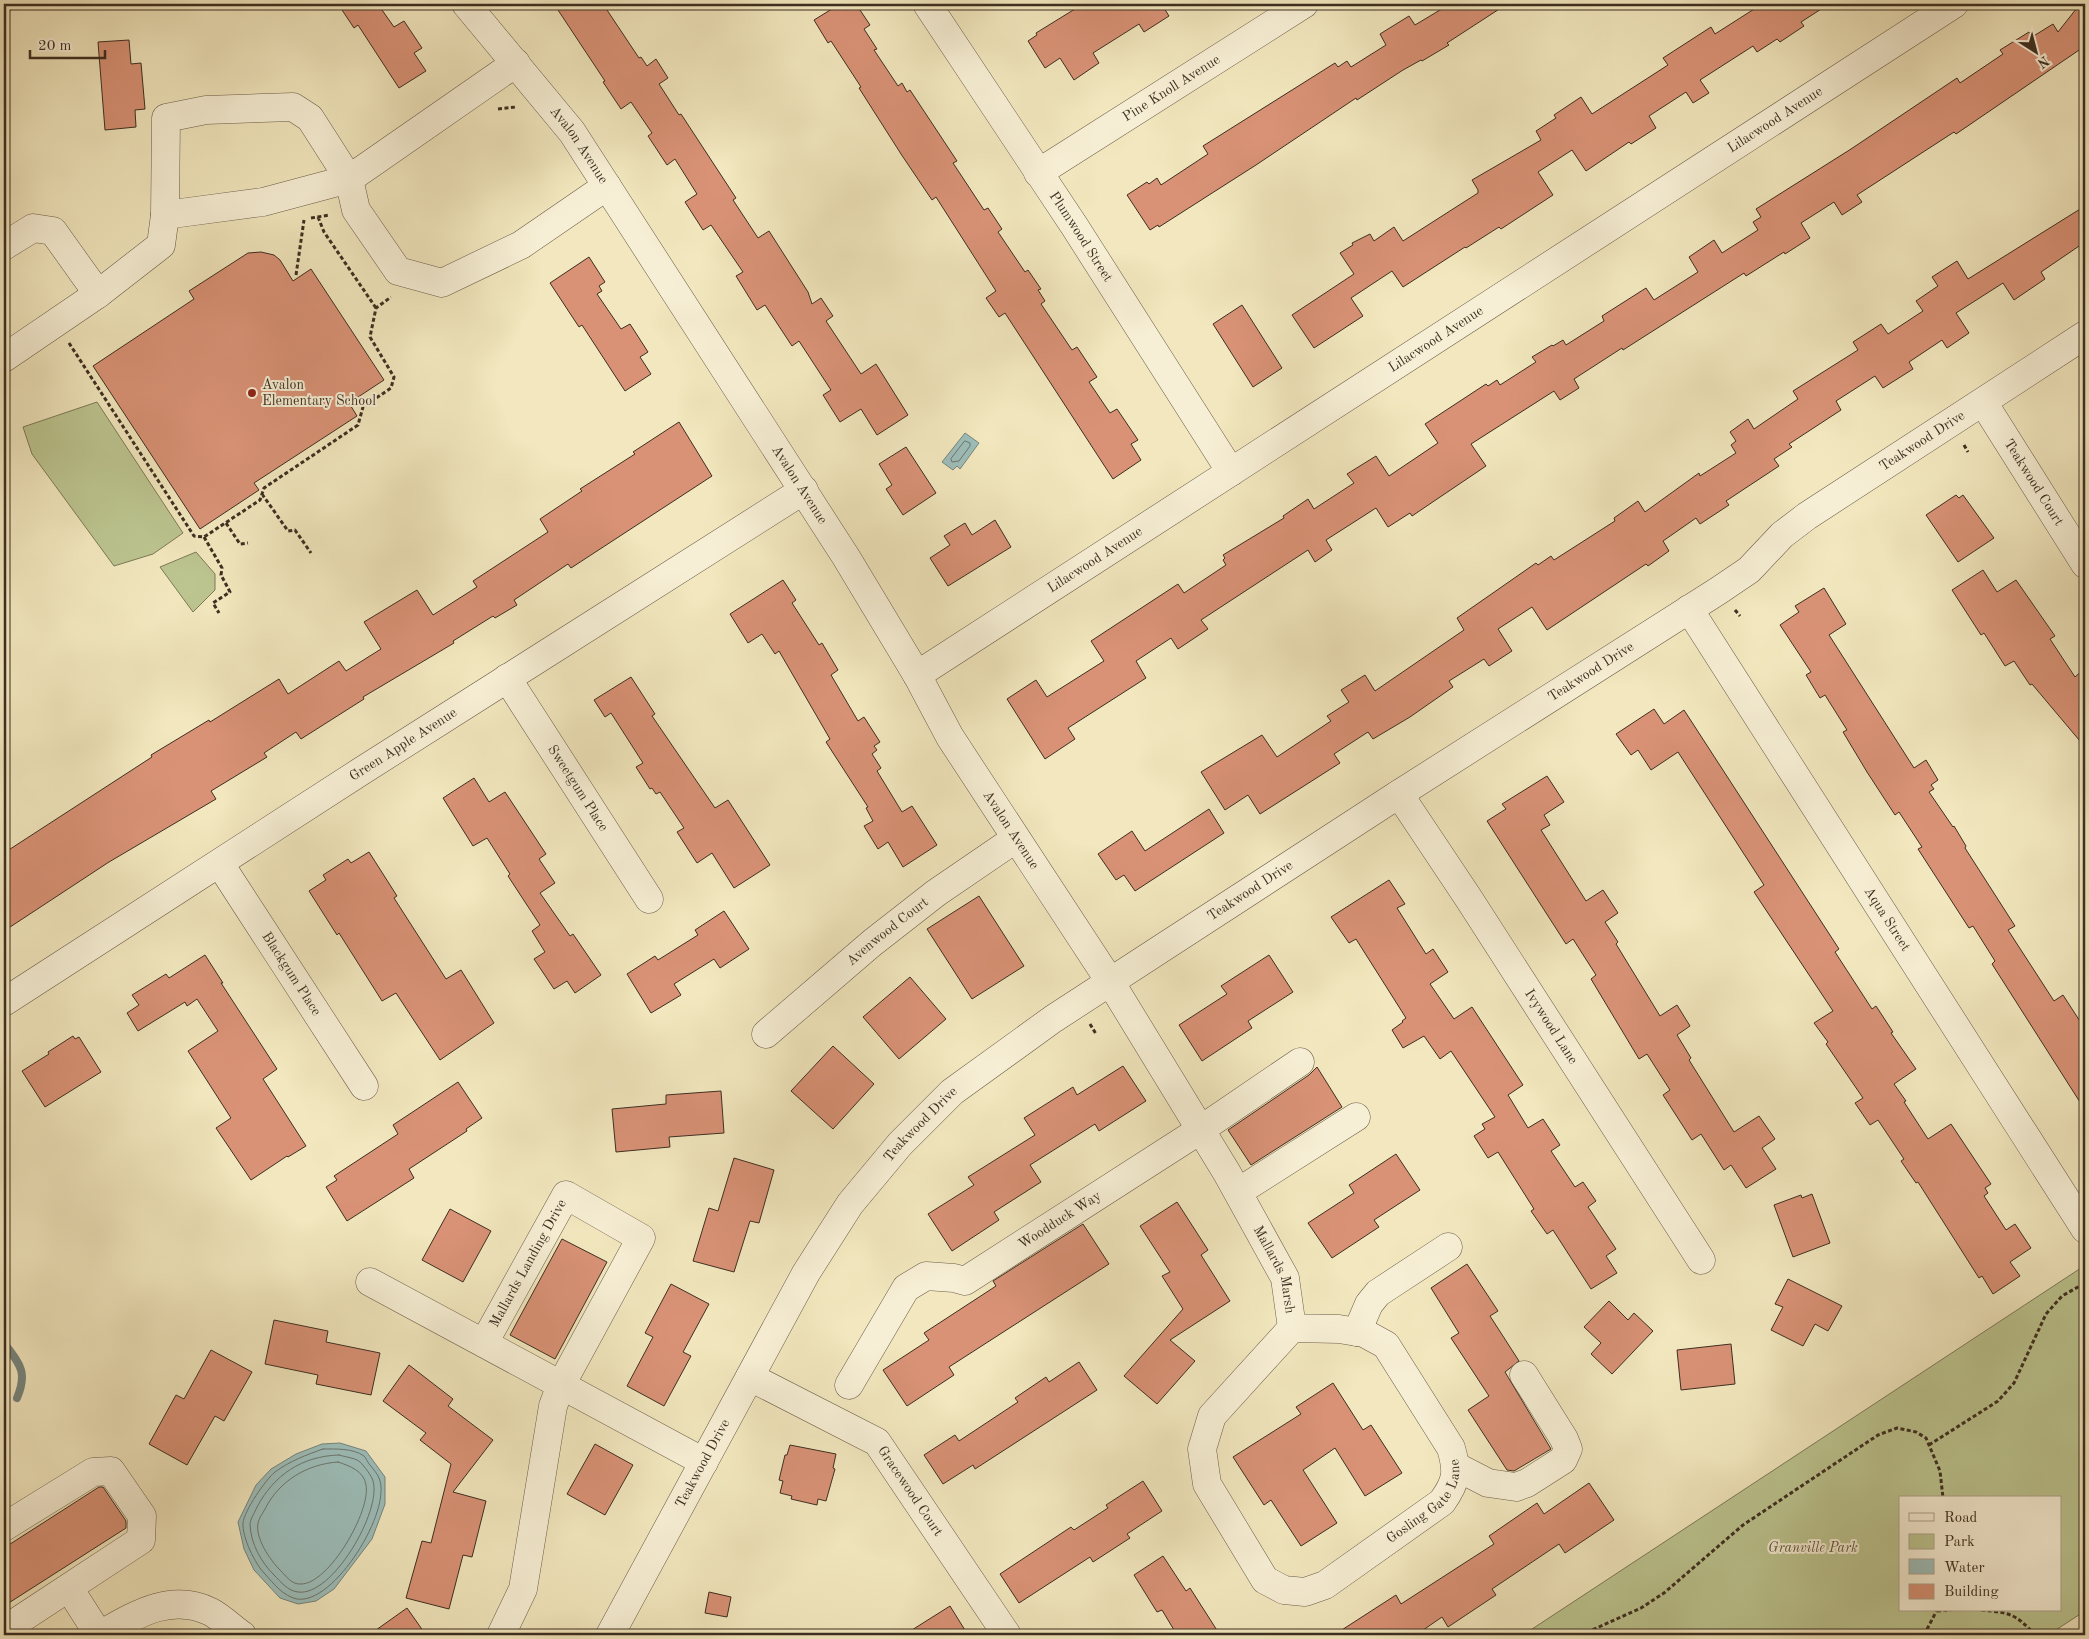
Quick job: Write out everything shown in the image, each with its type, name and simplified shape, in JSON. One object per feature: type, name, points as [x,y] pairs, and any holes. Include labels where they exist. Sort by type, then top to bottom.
[{"type":"street","name":"Avalon Avenue","points":[[466,4],[572,132],[804,490],[917,675],[950,737],[1111,983]]},
{"type":"street","name":"Plumwood Street","points":[[927,4],[1231,472]]},
{"type":"street","name":"Pine Knoll Avenue","points":[[1038,173],[1304,4]]},
{"type":"street","name":"Lilacwood Avenue","points":[[917,675],[1954,4]]},
{"type":"street","points":[[165,215],[263,202],[349,179],[516,64]]},
{"type":"street","points":[[4,358],[98,294],[161,245],[165,215],[166,118],[206,110],[293,107],[310,118],[349,179],[356,210],[398,271],[442,283],[521,245],[607,186]]},
{"type":"street","points":[[4,246],[33,228],[53,231],[98,294]]},
{"type":"street","name":"Teakwood Drive","points":[[610,1635],[806,1273],[850,1204],[900,1144],[952,1092],[1053,1019],[1399,794],[1749,570],[1782,535],[1807,516],[2085,335]]},
{"type":"street","name":"Teakwood Court","points":[[1983,402],[2085,564]]},
{"type":"street","name":"Green Apple Avenue","points":[[4,1002],[507,678],[804,490]]},
{"type":"street","name":"Aqua Street","points":[[1689,609],[2085,1229]]},
{"type":"street","name":"Sweetgum Place","points":[[507,678],[649,899]]},
{"type":"street","name":"Ivywood Lane","points":[[1399,794],[1469,899],[1701,1260]]},
{"type":"street","name":"Avenwood Court","points":[[766,1034],[879,938],[936,893],[1015,839]]},
{"type":"street","name":"Blackgum Place","points":[[220,864],[364,1086]]},
{"type":"street","name":"Mallards Marsh","points":[[1111,983],[1238,1192],[1285,1278],[1292,1328],[1212,1416],[1202,1449],[1207,1484],[1265,1580]]},
{"type":"street","name":"Woodduck Way","points":[[849,1385],[906,1288],[926,1276],[965,1281],[1200,1130],[1300,1062]]},
{"type":"street","points":[[1238,1192],[1356,1117]]},
{"type":"street","name":"Mallards Landing Drive","points":[[484,1343],[566,1195],[641,1238],[561,1385],[554,1406],[523,1589],[501,1635]]},
{"type":"street","points":[[1357,1332],[1369,1304],[1378,1294],[1448,1247]]},
{"type":"street","name":"Mallards Landing Drive","points":[[370,1282],[704,1462]]},
{"type":"street","name":"Gosling Gate Lane","points":[[1265,1580],[1284,1590],[1305,1592],[1324,1585],[1442,1502],[1454,1486],[1457,1467],[1451,1448],[1386,1344],[1364,1333],[1340,1329],[1292,1328]]},
{"type":"street","points":[[1457,1467],[1488,1483],[1516,1487],[1527,1483],[1563,1460],[1568,1449],[1564,1439],[1524,1375]]},
{"type":"street","name":"Gracewood Court","points":[[750,1377],[877,1442],[1007,1635]]},
{"type":"street","points":[[4,1527],[93,1472],[111,1471],[142,1516],[141,1540],[4,1630]]},
{"type":"street","points":[[69,1588],[99,1635],[129,1618],[171,1603],[194,1605],[212,1613],[242,1635]]},
{"type":"path","points":[[318,217],[324,232],[376,308]]},
{"type":"path","points":[[296,275],[304,220]]},
{"type":"path","points":[[66,339],[194,536],[204,537],[260,500],[264,488],[358,425],[363,407],[391,388],[394,377],[370,338],[376,308],[398,293]]},
{"type":"path","points":[[262,494],[288,531],[295,530],[311,554]]},
{"type":"path","points":[[226,523],[240,544],[248,544]]},
{"type":"path","points":[[204,537],[222,568],[221,575],[230,592],[213,603],[219,613]]},
{"type":"path","points":[[1089,1021],[1096,1034]]},
{"type":"path","points":[[1929,1445],[1998,1401],[2014,1383],[2046,1314],[2062,1296],[2085,1283]]},
{"type":"path","points":[[1581,1635],[1640,1608],[1664,1593],[1743,1525],[1878,1435],[1897,1428],[1916,1432],[1926,1438],[1940,1471],[1943,1496]]},
{"type":"path","points":[[1924,1635],[1936,1612]]},
{"type":"path","points":[[2000,1612],[2010,1613],[2025,1624],[2035,1635]]},
{"type":"green space","points":[[4,4],[26,4],[4,13]]},
{"type":"green space","points":[[26,4],[244,4],[244,5]]},
{"type":"green space","points":[[97,402],[183,533],[153,554],[114,566],[32,454],[23,427]]},
{"type":"green space","points":[[196,552],[215,574],[215,590],[193,612],[160,567]]},
{"type":"green space","name":"Granville Park","points":[[2084,1266],[2085,1611],[2048,1635],[1523,1635]]},
{"type":"water","points":[[965,433],[979,443],[960,469],[957,466],[953,470],[942,462]]},
{"type":"water","points":[[340,1443],[366,1451],[385,1477],[385,1504],[372,1539],[334,1589],[316,1601],[298,1604],[280,1598],[254,1570],[244,1549],[238,1522],[256,1485],[271,1469],[296,1454],[322,1444]]},
{"type":"building","points":[[338,4],[391,4],[382,10],[394,27],[404,21],[422,48],[414,53],[426,71],[399,88],[358,25],[354,28]]},
{"type":"building","points":[[554,4],[603,4],[639,58],[641,57],[647,66],[656,59],[668,78],[659,84],[736,198],[733,200],[758,238],[769,231],[808,292],[812,304],[821,298],[833,316],[826,321],[861,374],[876,364],[908,415],[877,435],[861,409],[840,422],[823,395],[831,390],[799,341],[792,346],[765,305],[757,310],[736,276],[743,272],[711,225],[703,230],[685,202],[697,194],[675,159],[667,165],[648,136],[652,133],[631,102],[621,109],[603,82],[605,81]]},
{"type":"building","points":[[840,4],[856,4],[870,25],[864,29],[877,49],[874,50],[898,86],[902,83],[907,92],[910,90],[957,161],[953,163],[984,210],[988,208],[1002,229],[998,232],[1025,272],[1028,270],[1041,289],[1038,290],[1045,301],[1041,304],[1072,350],[1077,347],[1097,377],[1089,382],[1110,413],[1117,409],[1138,440],[1131,444],[1141,460],[1113,479],[1005,313],[999,317],[986,298],[996,291],[936,197],[932,200],[859,88],[861,87],[831,41],[828,43],[814,20]]},
{"type":"building","points":[[1083,4],[1170,4],[1164,8],[1169,16],[1144,32],[1139,24],[1093,53],[1099,63],[1074,80],[1060,58],[1045,68],[1028,41],[1037,35],[1036,33]]},
{"type":"building","points":[[1450,4],[1507,4],[1447,43],[1449,45],[1403,70],[1357,100],[1356,98],[1256,165],[1159,227],[1158,225],[1150,230],[1127,195],[1157,178],[1161,185],[1208,154],[1203,146],[1335,63],[1338,67],[1347,61],[1351,67],[1386,45],[1380,34],[1409,16],[1415,25]]},
{"type":"building","points":[[1762,4],[1829,4],[1801,22],[1804,26],[1780,42],[1777,39],[1757,52],[1753,46],[1700,80],[1709,93],[1693,103],[1686,92],[1649,116],[1656,128],[1631,144],[1629,142],[1586,171],[1572,150],[1538,172],[1553,195],[1501,229],[1499,227],[1465,247],[1403,287],[1392,271],[1351,298],[1363,316],[1314,348],[1292,315],[1354,274],[1340,253],[1353,245],[1352,243],[1370,234],[1374,241],[1394,227],[1403,241],[1478,193],[1472,180],[1541,140],[1536,131],[1556,118],[1554,115],[1581,97],[1592,114],[1668,65],[1663,58],[1711,27],[1715,34]]},
{"type":"building","points":[[2080,4],[2085,4],[2085,46],[1956,134],[1954,132],[1857,195],[1862,202],[1842,215],[1834,202],[1801,223],[1810,238],[1746,276],[1744,273],[1574,379],[1579,388],[1560,400],[1554,391],[1471,444],[1486,466],[1412,516],[1410,513],[1388,527],[1376,508],[1326,540],[1332,550],[1315,562],[1308,550],[1201,620],[1208,629],[1178,649],[1171,638],[1136,661],[1146,678],[1068,728],[1075,739],[1045,759],[1007,699],[1036,680],[1047,697],[1104,661],[1091,641],[1178,584],[1184,593],[1226,565],[1223,555],[1284,518],[1283,516],[1308,499],[1314,509],[1354,483],[1347,474],[1376,456],[1389,476],[1438,443],[1425,424],[1486,384],[1488,386],[1497,380],[1500,385],[1536,362],[1532,357],[1552,345],[1563,340],[1566,345],[1604,321],[1602,316],[1646,288],[1654,300],[1698,272],[1689,257],[1714,240],[1722,253],[1758,230],[1753,222],[1761,217],[1756,209],[1851,149],[1957,78],[1960,83],[2003,54],[2000,50],[2029,32],[2032,37],[2053,24],[2058,32]]},
{"type":"building","points":[[129,40],[131,64],[141,63],[145,109],[135,110],[136,127],[105,130],[98,42]]},
{"type":"building","points":[[2085,206],[2085,242],[2041,272],[2045,279],[2014,300],[2003,283],[1956,313],[1969,333],[1947,348],[1942,340],[1909,362],[1913,369],[1883,388],[1875,376],[1836,401],[1841,410],[1789,444],[1792,447],[1774,459],[1779,466],[1726,501],[1729,505],[1700,524],[1696,518],[1663,541],[1669,551],[1648,566],[1646,564],[1547,630],[1532,607],[1498,629],[1512,651],[1489,666],[1484,659],[1449,681],[1453,687],[1410,717],[1373,739],[1368,732],[1334,754],[1340,763],[1260,814],[1248,795],[1225,810],[1201,772],[1262,735],[1277,757],[1331,721],[1327,716],[1349,702],[1341,690],[1365,675],[1375,691],[1464,630],[1457,618],[1536,563],[1538,565],[1551,556],[1554,560],[1615,521],[1614,518],[1638,501],[1645,512],[1699,473],[1700,476],[1736,453],[1731,445],[1736,441],[1730,432],[1748,419],[1754,429],[1798,399],[1793,391],[1858,350],[1853,342],[1881,324],[1888,334],[1923,311],[1916,301],[1938,286],[1932,277],[1957,261],[1968,279]]},
{"type":"building","points":[[261,252],[274,255],[280,260],[293,281],[311,269],[384,380],[349,403],[357,416],[254,483],[259,490],[200,529],[93,366],[194,299],[189,291],[248,253]]},
{"type":"building","points":[[589,257],[605,282],[599,286],[602,291],[597,294],[621,329],[630,324],[648,352],[640,357],[651,374],[625,391],[582,325],[579,327],[550,283]]},
{"type":"building","points":[[1242,305],[1282,368],[1253,387],[1213,324]]},
{"type":"building","points":[[679,422],[712,476],[571,568],[568,564],[514,600],[517,605],[495,618],[493,616],[453,641],[454,643],[363,697],[364,699],[301,739],[296,732],[264,753],[267,757],[211,791],[216,799],[109,862],[4,931],[4,853],[152,757],[151,755],[209,720],[210,722],[279,679],[288,694],[339,661],[346,671],[381,649],[364,622],[417,590],[433,615],[477,587],[473,581],[548,532],[540,519],[582,491],[580,489],[635,454],[633,452]]},
{"type":"building","points":[[906,447],[936,493],[903,515],[886,489],[892,485],[879,464]]},
{"type":"building","points":[[1956,495],[1959,498],[1963,495],[1994,538],[1958,562],[1926,515]]},
{"type":"building","points":[[995,520],[1011,547],[948,586],[930,558],[950,545],[944,536],[965,523],[972,535]]},
{"type":"building","points":[[1983,570],[1997,592],[2016,580],[2055,636],[2050,639],[2075,677],[2085,668],[2085,747],[2032,684],[2030,685],[2014,661],[2005,666],[1984,633],[1981,635],[1952,590]]},
{"type":"building","points":[[783,580],[796,600],[792,603],[819,645],[822,643],[838,670],[831,675],[858,721],[864,717],[880,742],[874,746],[877,750],[872,754],[881,768],[877,771],[902,812],[912,806],[937,845],[903,867],[888,842],[878,849],[864,826],[873,821],[866,808],[868,807],[826,742],[830,739],[779,651],[775,654],[762,634],[748,643],[730,614]]},
{"type":"building","points":[[1824,588],[1846,624],[1829,635],[1914,768],[1926,760],[1938,780],[1931,785],[1934,789],[1929,792],[1954,826],[1966,846],[1965,848],[2015,926],[2008,930],[2054,1001],[2063,995],[2085,1029],[2085,1110],[1992,964],[1995,961],[1973,926],[1969,928],[1918,849],[1922,847],[1899,812],[1895,815],[1867,772],[1843,732],[1847,730],[1825,695],[1820,698],[1806,675],[1811,672],[1780,625],[1799,612],[1795,606]]},
{"type":"building","points":[[631,677],[655,714],[652,716],[715,808],[728,800],[770,865],[734,888],[712,853],[697,863],[677,832],[684,828],[660,792],[656,794],[652,788],[650,789],[636,767],[643,763],[611,713],[605,717],[594,700]]},
{"type":"building","points":[[1654,709],[1664,724],[1684,710],[1839,949],[1835,952],[1872,1009],[1876,1006],[1893,1032],[1891,1033],[1916,1069],[1894,1084],[1906,1101],[1904,1102],[1928,1139],[1951,1124],[1991,1184],[1985,1188],[1988,1193],[1984,1196],[2006,1230],[2015,1224],[2031,1248],[2010,1262],[2020,1276],[1993,1294],[1982,1276],[1979,1278],[1918,1182],[1916,1183],[1901,1161],[1904,1159],[1878,1120],[1870,1125],[1855,1103],[1863,1098],[1814,1023],[1833,1011],[1754,892],[1764,885],[1678,752],[1651,770],[1638,750],[1631,755],[1616,734]]},
{"type":"building","points":[[1547,776],[1564,802],[1544,815],[1550,825],[1541,830],[1586,901],[1603,890],[1618,913],[1605,922],[1618,942],[1616,944],[1660,1016],[1677,1005],[1690,1026],[1677,1035],[1691,1058],[1689,1060],[1734,1132],[1759,1116],[1775,1139],[1762,1148],[1776,1169],[1746,1188],[1731,1165],[1724,1170],[1701,1134],[1692,1140],[1663,1095],[1670,1090],[1647,1054],[1639,1059],[1591,979],[1596,975],[1573,939],[1566,944],[1487,821],[1506,809],[1502,804]]},
{"type":"building","points":[[474,778],[489,802],[505,792],[546,854],[539,859],[555,883],[540,893],[570,936],[573,934],[601,975],[575,993],[567,981],[554,989],[534,959],[545,952],[532,931],[540,925],[508,876],[510,874],[487,838],[473,846],[443,798]]},
{"type":"building","points":[[1209,809],[1224,833],[1135,891],[1124,875],[1116,880],[1098,854],[1132,831],[1145,851]]},
{"type":"building","points":[[369,852],[397,896],[394,898],[446,979],[461,970],[494,1023],[440,1060],[396,993],[382,1001],[339,933],[337,935],[309,891],[326,880],[323,875],[348,859],[351,863]]},
{"type":"building","points":[[1389,880],[1405,904],[1397,908],[1426,954],[1433,949],[1448,972],[1430,984],[1454,1019],[1472,1007],[1523,1085],[1508,1095],[1528,1128],[1543,1119],[1560,1145],[1551,1151],[1575,1187],[1583,1182],[1596,1201],[1588,1207],[1616,1249],[1606,1256],[1617,1273],[1591,1289],[1553,1230],[1547,1234],[1531,1211],[1534,1209],[1498,1152],[1488,1158],[1474,1136],[1485,1129],[1482,1124],[1495,1117],[1451,1051],[1440,1059],[1424,1036],[1403,1048],[1392,1030],[1406,1018],[1356,939],[1349,943],[1331,917]]},
{"type":"building","points":[[979,896],[1024,966],[972,999],[927,929]]},
{"type":"building","points":[[724,911],[749,949],[720,968],[714,959],[674,984],[681,995],[651,1013],[627,974],[655,956],[658,960],[698,935],[695,930]]},
{"type":"building","points":[[205,955],[277,1069],[263,1079],[306,1146],[251,1180],[216,1128],[231,1118],[188,1051],[218,1031],[197,999],[187,1006],[185,1002],[138,1031],[127,1013],[139,1005],[132,995],[166,974],[169,978]]},
{"type":"building","points":[[1269,955],[1293,992],[1248,1021],[1252,1028],[1202,1061],[1179,1025],[1227,994],[1221,986]]},
{"type":"building","points":[[910,977],[946,1019],[899,1059],[863,1017]]},
{"type":"building","points":[[73,1036],[75,1039],[79,1037],[101,1072],[45,1107],[22,1071]]},
{"type":"building","points":[[833,1046],[874,1084],[833,1129],[791,1091]]},
{"type":"building","points":[[1123,1066],[1146,1101],[1099,1131],[1095,1124],[1030,1165],[1041,1182],[994,1212],[999,1220],[952,1251],[928,1214],[974,1185],[968,1177],[1035,1135],[1024,1118],[1073,1087],[1077,1095]]},
{"type":"building","points":[[1317,1067],[1342,1107],[1251,1165],[1228,1130],[1309,1075]]},
{"type":"building","points":[[458,1082],[482,1118],[466,1129],[467,1131],[409,1169],[414,1178],[347,1221],[326,1187],[337,1180],[334,1176],[398,1134],[393,1125]]},
{"type":"building","points":[[721,1091],[724,1133],[669,1137],[670,1147],[616,1152],[612,1109],[666,1104],[666,1095]]},
{"type":"building","points":[[1396,1154],[1420,1190],[1374,1220],[1379,1227],[1332,1258],[1308,1223],[1354,1193],[1349,1185]]},
{"type":"building","points":[[734,1158],[774,1170],[759,1223],[750,1221],[734,1272],[693,1261],[709,1208],[718,1211]]},
{"type":"building","points":[[1812,1194],[1830,1243],[1793,1257],[1774,1205],[1801,1195],[1802,1198]]},
{"type":"building","points":[[1177,1202],[1208,1250],[1201,1255],[1230,1301],[1170,1340],[1195,1361],[1157,1404],[1124,1376],[1183,1309],[1162,1276],[1170,1272],[1140,1226]]},
{"type":"building","points":[[450,1209],[491,1231],[463,1282],[422,1260]]},
{"type":"building","points":[[1083,1224],[1109,1264],[949,1367],[954,1375],[907,1406],[883,1370],[929,1340],[924,1333],[996,1286],[993,1281]]},
{"type":"building","points":[[562,1239],[607,1262],[555,1359],[510,1335]]},
{"type":"building","points":[[1467,1264],[1498,1311],[1490,1316],[1519,1361],[1505,1372],[1551,1449],[1514,1471],[1507,1470],[1468,1410],[1489,1396],[1451,1338],[1459,1333],[1431,1288]]},
{"type":"building","points":[[1788,1279],[1842,1306],[1828,1331],[1815,1324],[1803,1346],[1771,1330],[1783,1307],[1775,1304]]},
{"type":"building","points":[[671,1284],[709,1304],[683,1352],[691,1356],[664,1406],[627,1386],[653,1337],[645,1333]]},
{"type":"building","points":[[1609,1301],[1628,1320],[1634,1313],[1653,1331],[1612,1374],[1591,1354],[1601,1343],[1584,1327]]},
{"type":"building","points":[[274,1320],[328,1331],[326,1342],[380,1353],[371,1395],[316,1384],[318,1375],[265,1364]]},
{"type":"building","points":[[1731,1344],[1735,1384],[1681,1390],[1677,1350]]},
{"type":"building","points":[[211,1350],[252,1372],[224,1421],[215,1416],[187,1465],[149,1444],[176,1395],[184,1399]]},
{"type":"building","points":[[1079,1362],[1097,1390],[975,1469],[973,1465],[943,1484],[924,1455],[955,1435],[959,1441],[1018,1402],[1015,1398],[1046,1377],[1049,1382]]},
{"type":"building","points":[[409,1365],[453,1399],[448,1406],[493,1440],[453,1492],[486,1501],[472,1557],[463,1555],[449,1609],[406,1598],[422,1541],[431,1543],[451,1464],[420,1440],[426,1433],[383,1401]]},
{"type":"building","points":[[1333,1383],[1363,1430],[1371,1425],[1402,1473],[1365,1496],[1335,1448],[1303,1470],[1337,1523],[1301,1546],[1271,1500],[1264,1505],[1233,1457],[1301,1414],[1296,1407]]},
{"type":"building","points":[[595,1444],[633,1465],[605,1515],[567,1494]]},
{"type":"building","points":[[790,1445],[836,1454],[833,1468],[835,1469],[826,1501],[818,1499],[817,1505],[791,1499],[792,1496],[780,1493],[783,1481],[779,1480],[785,1455],[787,1455]]},
{"type":"building","points":[[1143,1481],[1162,1511],[1127,1534],[1130,1538],[1093,1562],[1090,1557],[1019,1603],[1000,1574],[1071,1527],[1074,1530],[1108,1508],[1106,1505]]},
{"type":"building","points":[[1589,1483],[1614,1520],[1565,1553],[1559,1544],[1492,1589],[1496,1595],[1448,1627],[1442,1617],[1416,1635],[1334,1635],[1396,1595],[1401,1604],[1494,1544],[1489,1536],[1537,1503],[1544,1514]]},
{"type":"building","points":[[99,1487],[103,1487],[126,1521],[126,1528],[4,1606],[4,1548]]},
{"type":"building","points":[[1163,1556],[1186,1591],[1190,1588],[1220,1635],[1177,1635],[1162,1610],[1157,1612],[1134,1575]]},
{"type":"building","points":[[709,1592],[731,1597],[727,1617],[705,1613]]},
{"type":"building","points":[[950,1606],[968,1635],[904,1635]]},
{"type":"building","points":[[407,1608],[426,1635],[369,1635]]},
{"type":"waterway","points":[[4,1343],[21,1369],[22,1381],[17,1398]]},
{"type":"place","name":"Avalon Elementary School","points":[[252,393]]}]
